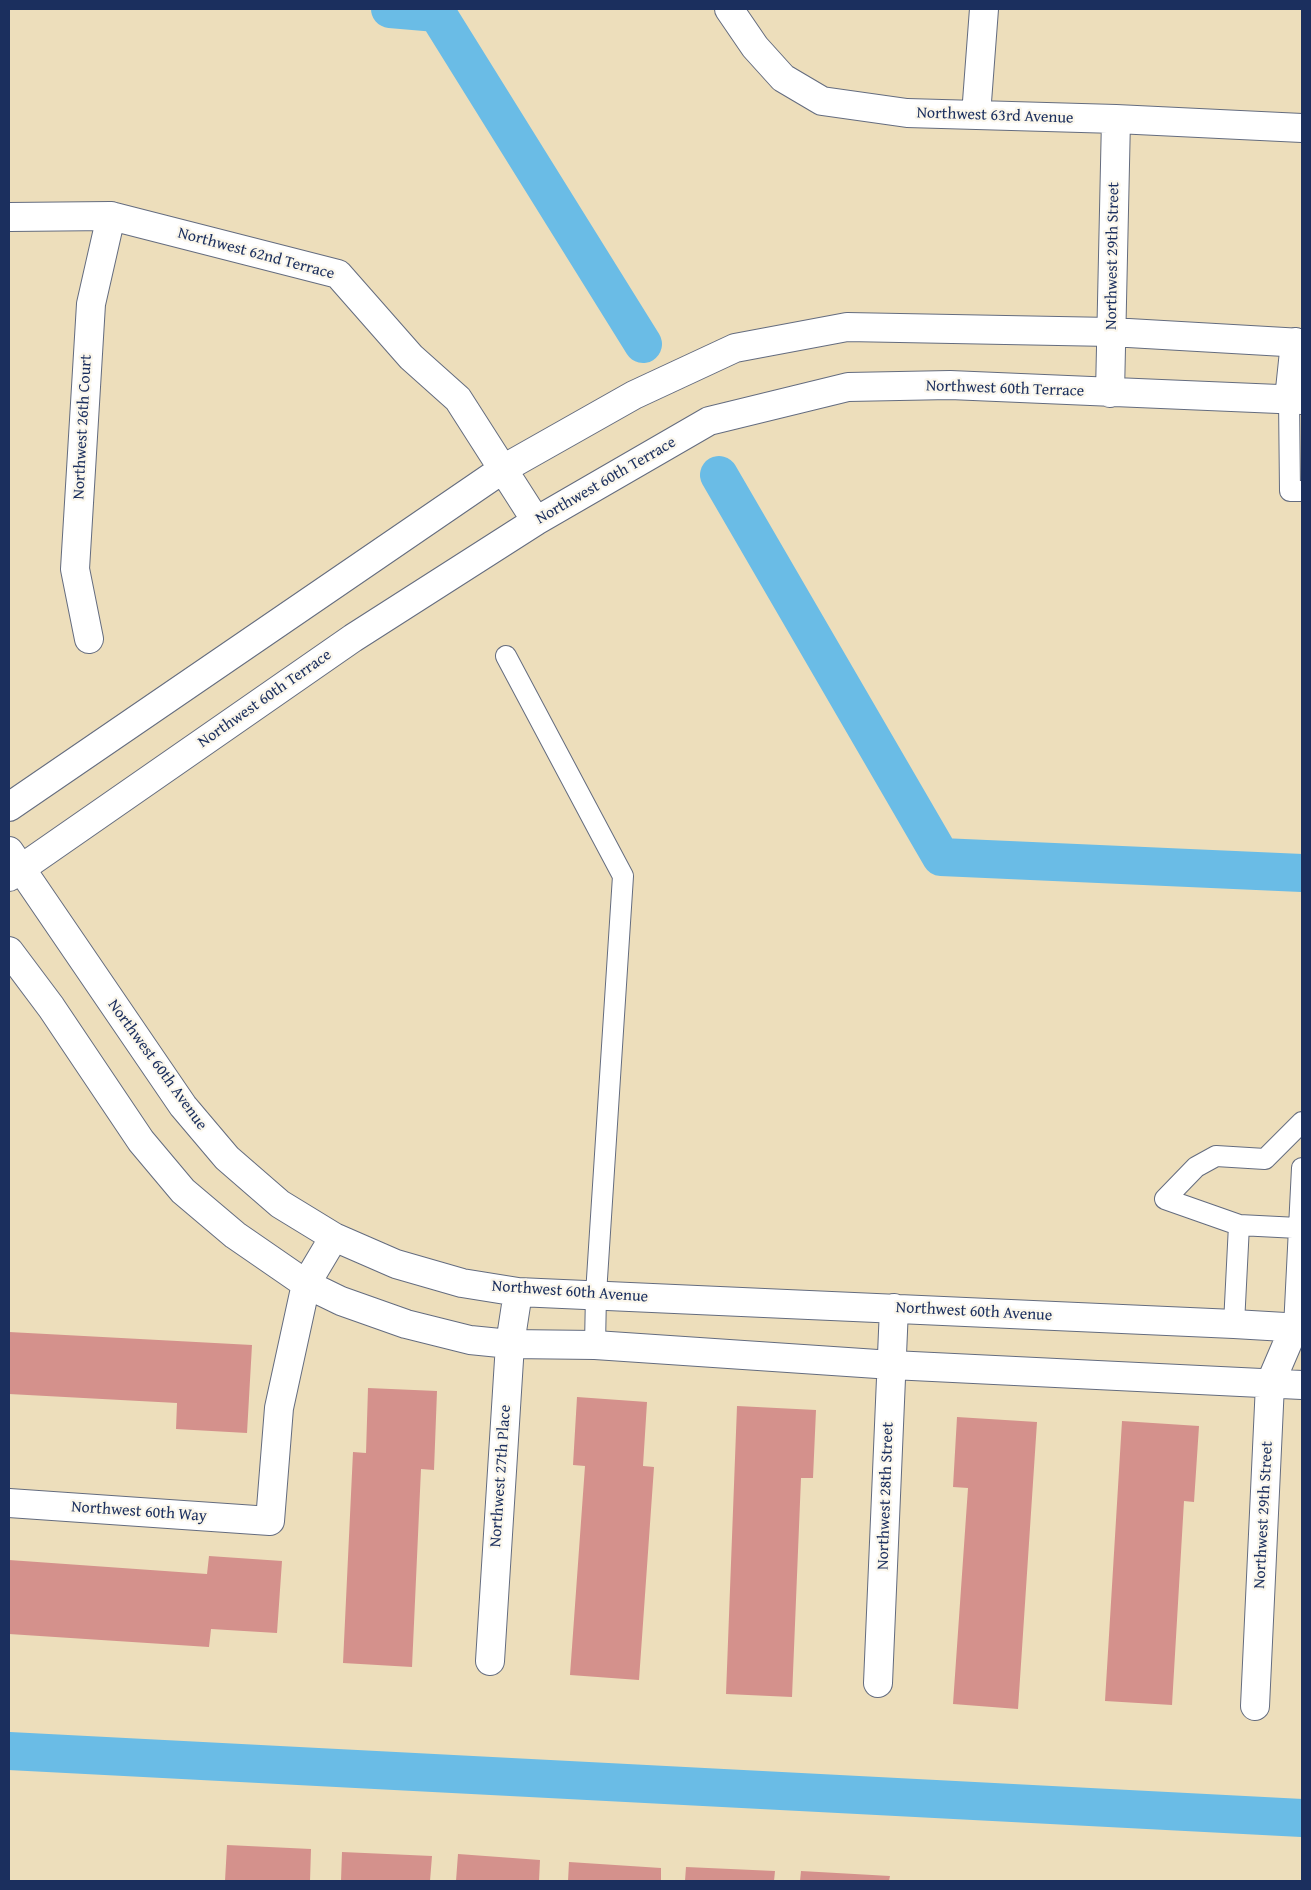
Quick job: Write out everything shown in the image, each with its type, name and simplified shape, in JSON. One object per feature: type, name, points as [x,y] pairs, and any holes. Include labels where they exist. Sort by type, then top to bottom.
[{"type":"street","name":"Northwest 63rd Avenue","points":[[729,9],[755,47],[783,78],[822,101],[907,113],[1116,119],[1302,128]]},
{"type":"street","points":[[976,115],[984,9]]},
{"type":"street","name":"Northwest 29th Street","points":[[1110,393],[1116,119]]},
{"type":"street","name":"Northwest 62nd Terrace","points":[[9,217],[111,216],[338,274],[411,357],[458,399],[536,520]]},
{"type":"street","name":"Northwest 26th Court","points":[[89,639],[75,569],[91,304],[111,216]]},
{"type":"street","points":[[9,807],[502,469],[634,395],[736,348],[847,327],[1112,332],[1298,343],[1296,400]]},
{"type":"street","name":"Northwest 60th Terrace","points":[[13,866],[353,638],[536,520],[709,421],[848,387],[950,385],[1296,400]]},
{"type":"street","name":"Northwest 60th Avenue","points":[[13,866],[183,1106],[227,1158],[280,1204],[334,1237],[396,1264],[462,1283],[518,1292],[596,1294],[656,1299],[894,1308],[1298,1328]]},
{"type":"street","points":[[9,951],[50,1007],[141,1140],[183,1192],[235,1236],[306,1284],[341,1301],[406,1324],[470,1340],[510,1344],[595,1345],[892,1365],[1302,1386]]},
{"type":"street","points":[[306,1284],[334,1237]]},
{"type":"street","name":"Northwest 60th Way","points":[[9,1504],[270,1521],[279,1408],[306,1284]]},
{"type":"street","name":"Northwest 27th Place","points":[[490,1661],[510,1344],[518,1292]]},
{"type":"street","name":"Northwest 28th Street","points":[[878,1683],[894,1308]]},
{"type":"street","name":"Northwest 29th Street","points":[[1255,1706],[1270,1384],[1298,1328]]},
{"type":"lane","points":[[1296,400],[1296,491]]},
{"type":"lane","points":[[506,656],[623,876],[596,1294],[595,1345]]},
{"type":"lane","points":[[1298,1228],[1240,1225],[1165,1199],[1196,1167],[1216,1156],[1265,1159],[1302,1122]]},
{"type":"lane","points":[[1298,1328],[1298,1228],[1302,1168]]},
{"type":"lane","points":[[1234,1324],[1240,1225]]},
{"type":"building","points":[[9,1332],[252,1345],[247,1433],[176,1429],[177,1403],[9,1394]]},
{"type":"building","points":[[368,1388],[437,1391],[434,1470],[421,1469],[412,1667],[343,1663],[353,1452],[366,1453]]},
{"type":"building","points":[[577,1397],[647,1402],[643,1466],[654,1467],[639,1680],[570,1675],[585,1466],[573,1465]]},
{"type":"building","points":[[737,1406],[816,1410],[813,1478],[801,1478],[792,1697],[726,1694]]},
{"type":"building","points":[[957,1417],[1037,1422],[1018,1709],[953,1704],[968,1488],[953,1487]]},
{"type":"building","points":[[1122,1421],[1199,1426],[1194,1502],[1184,1501],[1172,1705],[1105,1701]]},
{"type":"building","points":[[209,1556],[282,1561],[277,1633],[211,1629],[209,1647],[9,1634],[9,1560],[207,1574]]},
{"type":"building","points":[[227,1845],[311,1849],[310,1881],[225,1881]]},
{"type":"building","points":[[342,1852],[432,1856],[430,1881],[341,1881]]},
{"type":"building","points":[[458,1854],[540,1860],[539,1881],[456,1881]]},
{"type":"building","points":[[569,1862],[661,1868],[661,1881],[568,1881]]},
{"type":"building","points":[[686,1867],[775,1871],[774,1881],[685,1881]]},
{"type":"building","points":[[801,1871],[890,1876],[889,1881],[800,1881]]},
{"type":"waterway","points":[[390,9],[437,13],[643,344]]},
{"type":"waterway","points":[[719,475],[941,857],[1302,873]]},
{"type":"waterway","points":[[9,1751],[1302,1818]]}]
